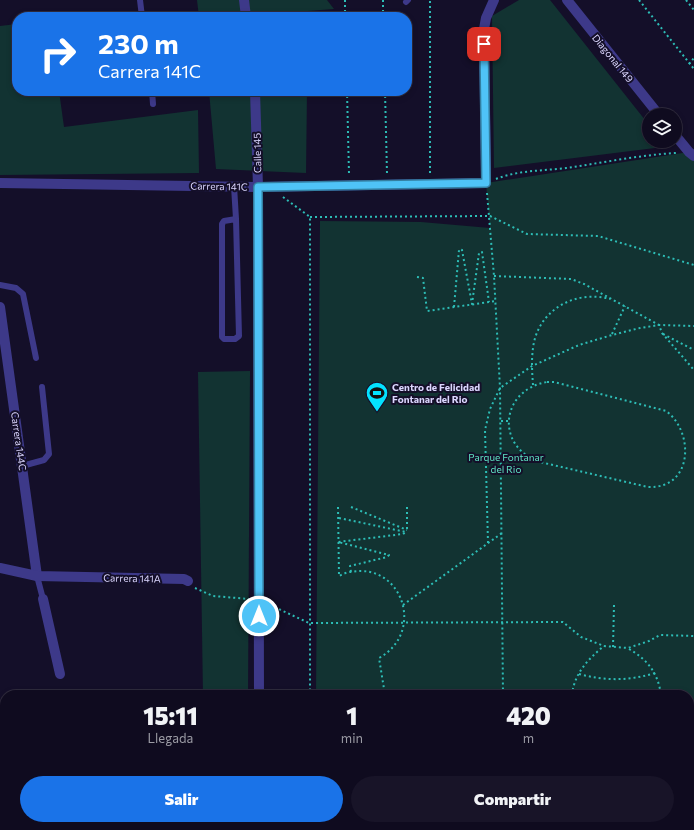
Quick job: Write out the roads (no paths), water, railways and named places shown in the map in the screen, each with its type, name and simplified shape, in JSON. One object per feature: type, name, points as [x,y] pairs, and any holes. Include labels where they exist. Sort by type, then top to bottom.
[{"type":"street","points":[[244,0],[245,12]]},
{"type":"street","name":"Carrera 141C","points":[[0,183],[258,187],[486,183],[484,29],[486,18],[494,0]]},
{"type":"street","name":"Diagonal 149","points":[[567,0],[653,108]]},
{"type":"street","name":"Calle 145","points":[[255,96],[258,187],[259,690]]},
{"type":"street","points":[[682,142],[692,151]]},
{"type":"street","name":"Carrera 144C","points":[[0,307],[37,576]]},
{"type":"street","name":"Carrera 141A","points":[[0,568],[37,576],[184,579],[188,581]]},
{"type":"street","points":[[43,599],[60,674]]},
{"type":"lane","points":[[140,0],[141,12]]},
{"type":"lane","points":[[153,96],[154,104]]},
{"type":"lane","points":[[234,186],[236,219],[240,336],[235,339],[224,339],[222,336],[222,224],[224,221],[236,219]]},
{"type":"lane","points":[[0,285],[16,288],[23,294],[36,358]]},
{"type":"lane","points":[[22,466],[44,460],[49,454],[42,387]]},
{"type":"lane","points":[[37,576],[43,599]]},
{"type":"place","name":"Centro de Felicidad Fontanar del Rio","points":[[377,412]]},
{"type":"park label","name":"Parque Fontanar del Rio","points":[[506,462]]}]
